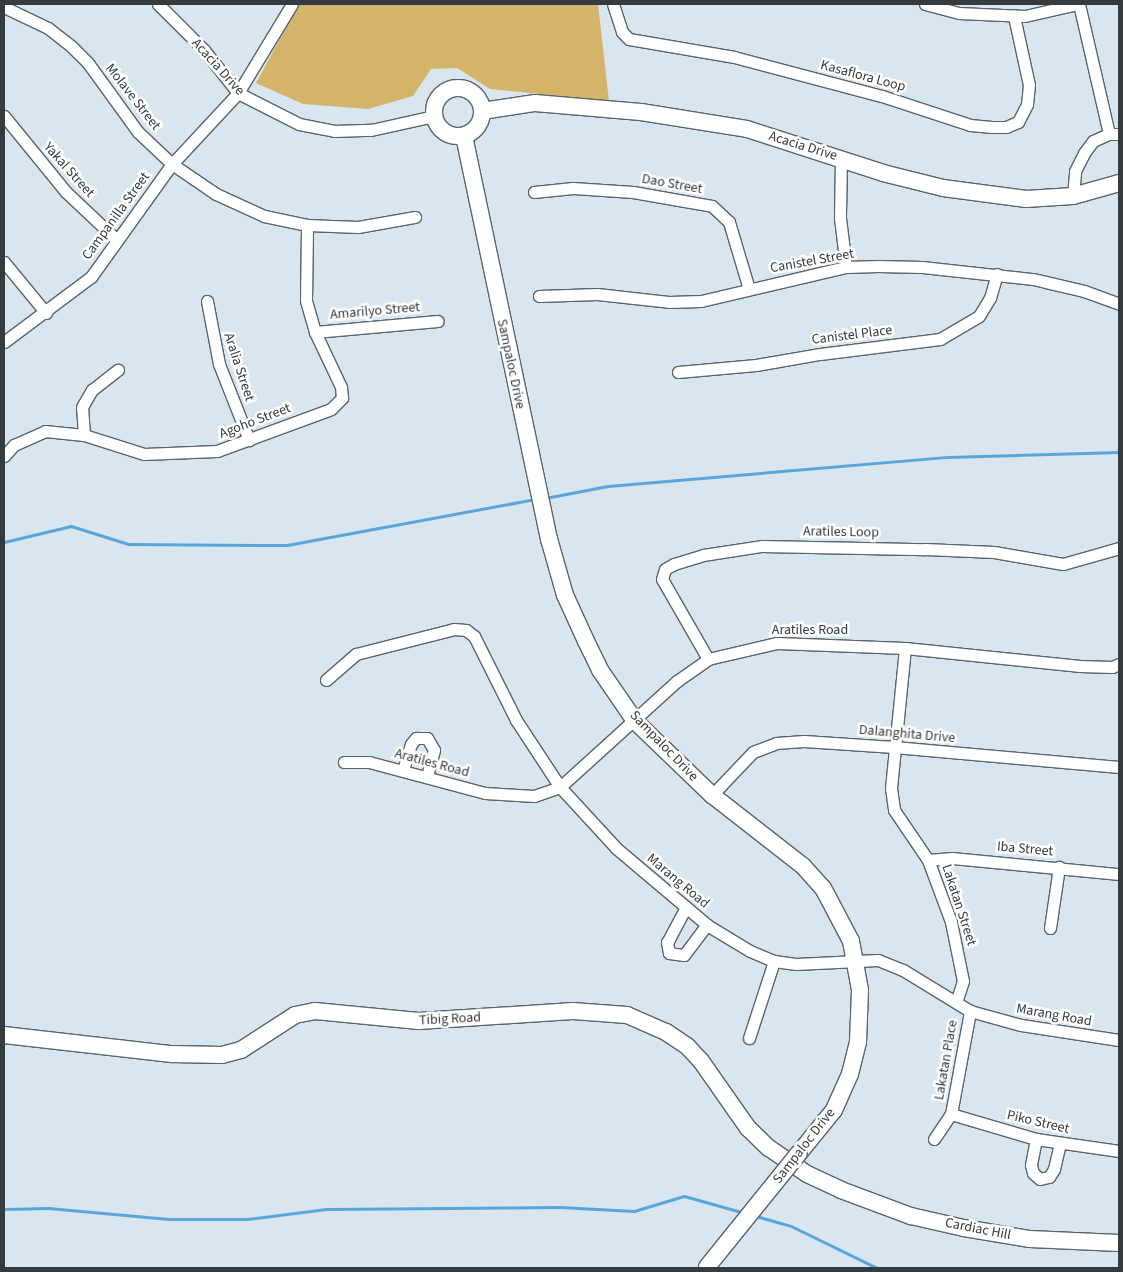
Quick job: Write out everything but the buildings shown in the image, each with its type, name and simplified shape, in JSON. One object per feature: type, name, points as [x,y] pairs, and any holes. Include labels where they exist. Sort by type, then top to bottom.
[{"type":"street","name":"Acacia Drive","points":[[158,4],[204,50],[238,93],[299,124],[334,131],[371,130],[434,116]]},
{"type":"street","name":"Campanilla Street","points":[[4,342],[46,313],[91,277],[172,164],[238,93],[292,4]]},
{"type":"street","name":"Kasaflora Loop","points":[[613,4],[622,32],[629,39],[734,57],[882,96],[970,125],[992,127],[1006,127],[1018,122],[1028,104],[1029,85],[1014,16]]},
{"type":"street","points":[[925,4],[958,14],[1014,16],[1078,4],[1114,134],[1093,141],[1084,153],[1075,171],[1073,196]]},
{"type":"street","name":"Molave Street","points":[[4,7],[48,28],[71,46],[88,63],[138,132],[172,164],[224,198],[264,216],[307,226],[358,227],[415,217]]},
{"type":"street","points":[[458,88],[476,97],[482,111],[478,125],[464,136],[446,133],[434,116],[438,98],[458,88]]},
{"type":"street","name":"Acacia Drive","points":[[482,111],[535,103],[641,112],[747,129],[943,188],[1026,200],[1073,196],[1119,183]]},
{"type":"street","name":"Yakal Street","points":[[4,116],[66,192],[117,240]]},
{"type":"street","name":"Sampaloc Drive","points":[[464,136],[510,366],[549,538],[565,595],[586,641],[600,670],[635,721],[712,795],[810,873],[840,915],[857,960],[860,1021],[850,1074],[834,1110],[706,1268]]},
{"type":"street","points":[[841,158],[840,218],[846,267]]},
{"type":"street","name":"Dao Street","points":[[534,192],[573,188],[633,192],[712,206],[730,222],[749,289]]},
{"type":"street","name":"Agoho Street","points":[[4,456],[14,445],[45,431],[84,435],[144,454],[168,455],[217,451],[331,409],[342,398],[341,387],[315,332],[306,300],[307,226]]},
{"type":"street","points":[[4,262],[46,313]]},
{"type":"street","name":"Canistel Street","points":[[539,296],[597,294],[669,302],[701,301],[846,267],[922,267],[997,274],[1084,291],[1119,304]]},
{"type":"street","name":"Canistel Place","points":[[678,372],[756,365],[838,351],[940,339],[979,316],[990,298],[997,274]]},
{"type":"street","name":"Aralia Street","points":[[207,301],[219,364],[249,440]]},
{"type":"street","name":"Amarilyo Street","points":[[315,332],[438,321]]},
{"type":"street","points":[[84,435],[82,407],[92,390],[118,370]]},
{"type":"street","name":"Aratiles Loop","points":[[708,659],[662,579],[665,569],[702,554],[762,546],[925,548],[994,552],[1063,564],[1119,548]]},
{"type":"street","name":"Marang Road","points":[[326,680],[356,654],[454,629],[466,630],[474,636],[516,720],[560,787],[616,848],[707,925],[750,951],[774,961],[796,964],[878,960],[903,970],[970,1010],[1021,1025],[1119,1040]]},
{"type":"street","name":"Aratiles Road","points":[[344,762],[369,762],[427,778],[513,797],[534,796],[560,787],[678,681],[708,659],[777,643],[905,648],[1080,666],[1112,667],[1119,664]]},
{"type":"street","name":"Lakatan Street","points":[[905,648],[891,788],[894,810],[928,860],[952,922],[960,956],[963,981],[956,1002]]},
{"type":"street","points":[[403,770],[411,744],[416,738],[427,738],[434,750],[427,778]]},
{"type":"street","name":"Dalanghita Drive","points":[[712,795],[753,752],[776,742],[804,741],[1119,767]]},
{"type":"street","name":"Iba Street","points":[[928,860],[952,858],[1059,866],[1119,874]]},
{"type":"street","points":[[1050,928],[1059,866]]},
{"type":"street","points":[[686,907],[667,942],[670,953],[684,955],[707,925]]},
{"type":"street","points":[[749,1038],[774,961]]},
{"type":"street","name":"Lakatan Place","points":[[934,1139],[951,1114],[970,1010]]},
{"type":"street","name":"Tibig Road","points":[[4,1036],[172,1054],[222,1055],[241,1050],[295,1015],[316,1011],[419,1021],[572,1011],[627,1015],[666,1032],[687,1046],[702,1061],[748,1128],[769,1148],[807,1174],[841,1190]]},
{"type":"street","name":"Piko Street","points":[[951,1114],[1036,1139],[1060,1144],[1119,1151]]},
{"type":"street","points":[[1036,1139],[1032,1165],[1033,1173],[1040,1178],[1049,1177],[1054,1169],[1060,1144]]},
{"type":"street","name":"Cardiac Hill","points":[[841,1190],[911,1216],[964,1228],[1030,1239],[1119,1243]]},
{"type":"shaded area","points":[[299,4],[598,4],[609,101],[490,89],[457,68],[431,69],[413,96],[368,109],[303,104],[256,83]]},
{"type":"waterway","points":[[545,498],[608,486],[948,457],[1119,452]]},
{"type":"waterway","points":[[4,542],[71,526],[128,544],[287,545],[536,499]]},
{"type":"waterway","points":[[4,1209],[48,1208],[168,1219],[247,1219],[326,1209],[560,1207],[634,1211],[684,1196],[745,1213]]},
{"type":"waterway","points":[[756,1216],[791,1226],[877,1268]]}]
